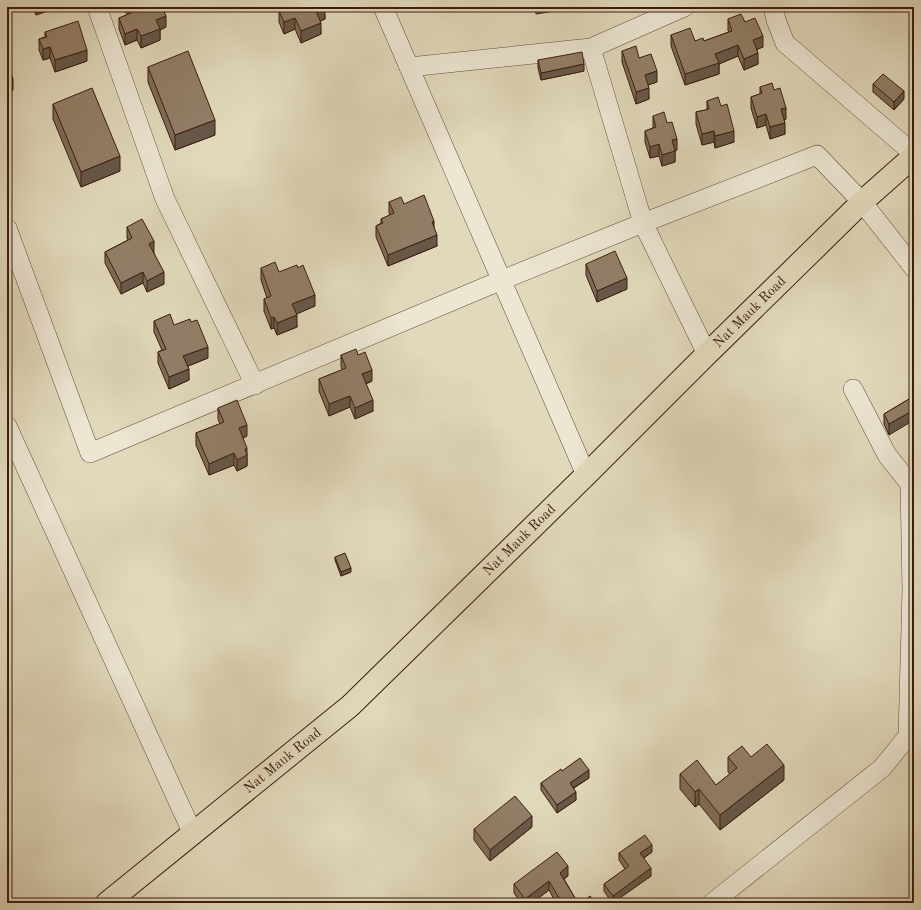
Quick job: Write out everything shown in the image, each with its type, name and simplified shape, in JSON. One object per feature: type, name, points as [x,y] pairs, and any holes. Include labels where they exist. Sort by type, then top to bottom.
[{"type":"highway","name":"Nat Mauk Road","points":[[107,903],[350,706],[862,202],[914,155]]},
{"type":"street","points":[[97,7],[165,199],[255,385]]},
{"type":"street","points":[[383,7],[586,475]]},
{"type":"street","points":[[409,66],[591,48],[684,7]]},
{"type":"street","points":[[774,7],[776,20],[785,42],[914,155]]},
{"type":"street","points":[[591,48],[643,223],[707,354]]},
{"type":"street","points":[[7,228],[90,453],[502,280],[817,155],[862,202],[914,268]]},
{"type":"street","points":[[712,903],[882,768],[908,736],[912,590],[910,484],[887,455],[853,389]]},
{"type":"street","points":[[7,426],[192,834]]},
{"type":"building","points":[[128,7],[151,7],[152,9],[162,7],[166,16],[156,20],[160,29],[141,36],[137,29],[125,34],[119,18],[131,13]]},
{"type":"building","points":[[289,7],[325,8],[316,11],[321,23],[301,31],[295,18],[284,22],[279,11]]},
{"type":"building","points":[[741,14],[745,22],[755,18],[763,36],[753,40],[758,53],[744,59],[738,45],[715,54],[719,63],[685,74],[671,35],[690,28],[695,41],[703,38],[704,41],[732,31],[728,19]]},
{"type":"building","points":[[78,21],[87,50],[55,60],[50,47],[43,49],[39,39],[47,37],[45,32]]},
{"type":"building","points":[[636,46],[639,58],[651,54],[657,71],[645,75],[649,88],[636,92],[622,51]]},
{"type":"building","points":[[188,51],[215,120],[175,135],[148,67]]},
{"type":"building","points":[[582,52],[584,64],[541,73],[538,60]]},
{"type":"building","points":[[7,62],[13,79],[7,81]]},
{"type":"building","points":[[883,74],[904,91],[894,102],[873,84]]},
{"type":"building","points":[[772,83],[774,90],[780,88],[786,108],[781,109],[785,123],[770,127],[766,114],[757,117],[751,97],[762,93],[760,87]]},
{"type":"building","points":[[92,88],[120,156],[81,172],[53,104]]},
{"type":"building","points":[[718,97],[721,106],[727,104],[734,131],[715,136],[714,131],[702,134],[696,112],[709,109],[707,101]]},
{"type":"building","points":[[664,112],[667,123],[672,122],[677,139],[672,140],[675,151],[662,155],[659,144],[650,147],[645,131],[656,127],[653,116]]},
{"type":"building","points":[[424,195],[434,221],[432,222],[437,235],[388,255],[376,226],[383,223],[381,219],[394,213],[389,202],[401,197],[404,204]]},
{"type":"building","points":[[142,219],[154,241],[149,244],[164,272],[147,281],[143,272],[121,283],[105,252],[132,238],[127,227]]},
{"type":"building","points":[[615,251],[627,278],[597,291],[586,264]]},
{"type":"building","points":[[275,262],[279,272],[297,265],[298,268],[303,265],[315,295],[292,304],[297,315],[277,323],[274,317],[271,318],[264,299],[271,296],[261,268]]},
{"type":"building","points":[[170,314],[174,325],[190,319],[191,322],[197,320],[208,347],[183,356],[189,369],[169,377],[158,352],[166,349],[154,321]]},
{"type":"building","points":[[356,349],[358,355],[365,352],[372,370],[362,374],[373,400],[355,408],[350,396],[329,404],[319,379],[346,368],[341,355]]},
{"type":"building","points":[[914,396],[914,410],[889,424],[884,414]]},
{"type":"building","points":[[237,400],[247,425],[239,428],[247,448],[245,449],[247,455],[237,460],[234,453],[209,464],[196,433],[224,422],[218,408]]},
{"type":"building","points":[[345,553],[351,568],[341,572],[335,557]]},
{"type":"building","points":[[767,744],[784,765],[720,815],[699,789],[695,792],[680,774],[697,760],[716,785],[737,768],[728,757],[742,746],[751,757]]},
{"type":"building","points":[[580,758],[589,770],[570,783],[576,792],[557,805],[541,783],[561,769],[562,771]]},
{"type":"building","points":[[515,796],[532,816],[490,850],[474,829]]},
{"type":"building","points":[[645,835],[652,845],[640,853],[651,868],[613,896],[604,884],[629,866],[619,853]]},
{"type":"building","points":[[557,852],[568,866],[560,873],[578,903],[562,903],[549,881],[525,899],[514,884]]},
{"type":"building","points":[[590,896],[595,903],[581,903]]}]
